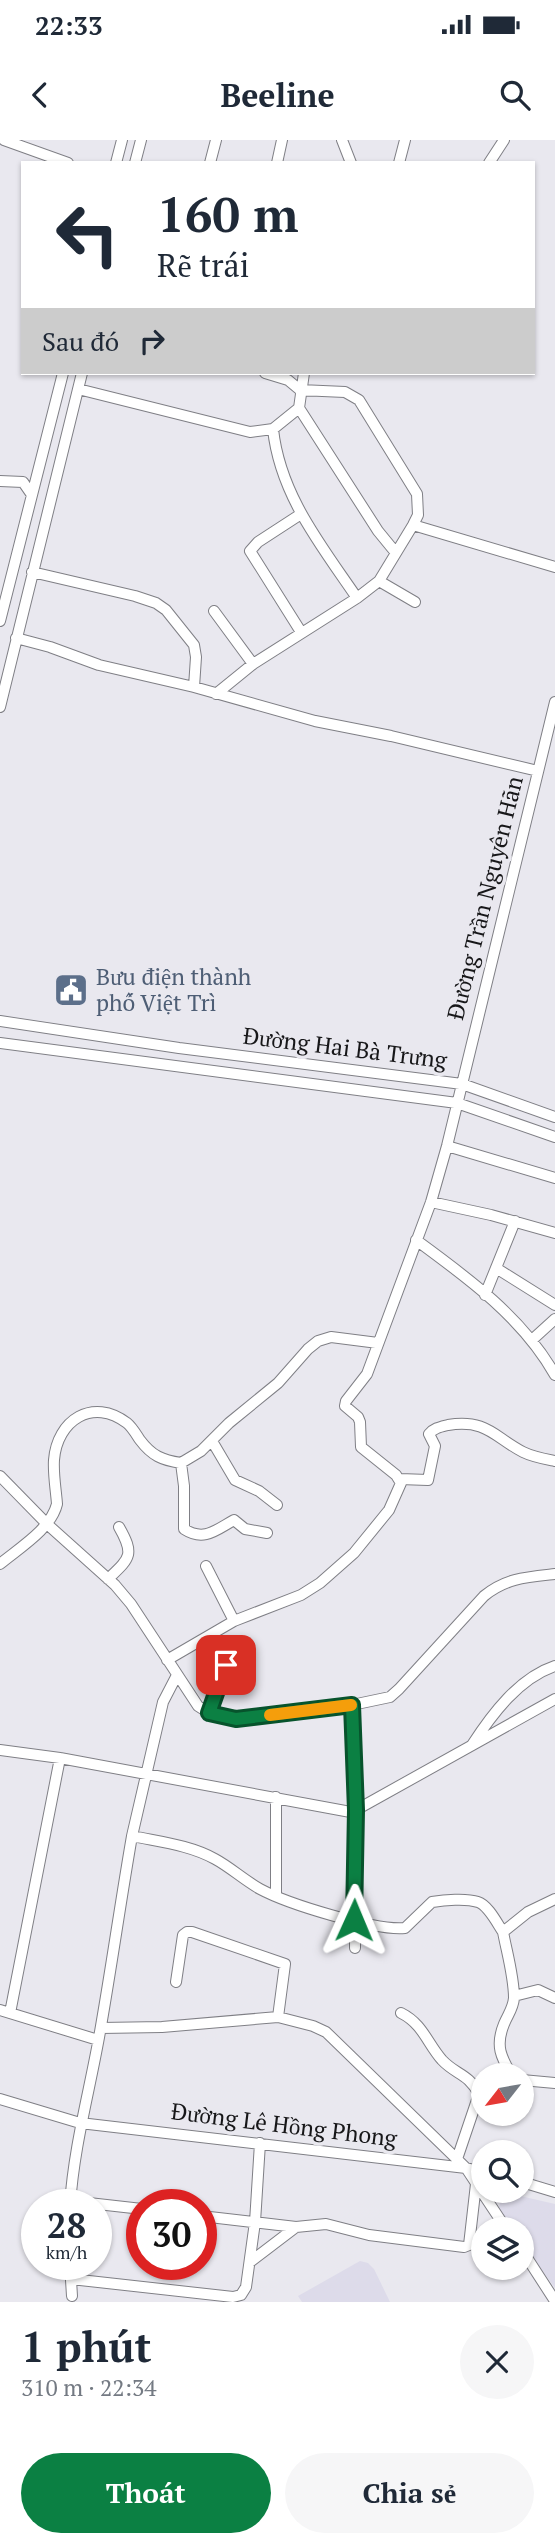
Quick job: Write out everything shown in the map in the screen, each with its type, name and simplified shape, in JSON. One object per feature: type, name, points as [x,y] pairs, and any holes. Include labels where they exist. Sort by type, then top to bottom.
[{"type":"street","points":[[4,140],[62,161]]},
{"type":"street","points":[[117,161],[122,140]]},
{"type":"street","points":[[136,161],[141,140]]},
{"type":"street","points":[[211,161],[216,140]]},
{"type":"street","points":[[277,161],[282,140]]},
{"type":"street","points":[[342,140],[350,161]]},
{"type":"street","points":[[400,161],[405,140]]},
{"type":"street","points":[[490,161],[504,140]]},
{"type":"street","points":[[0,621],[62,375]]},
{"type":"street","points":[[0,707],[81,375]]},
{"type":"street","points":[[216,694],[253,664],[379,581],[418,515],[417,494],[365,405],[345,392],[300,390],[288,380],[272,375]]},
{"type":"street","points":[[304,375],[299,408],[378,531],[396,553]]},
{"type":"street","points":[[78,388],[250,432],[273,429],[299,408]]},
{"type":"street","points":[[273,429],[282,473],[301,514],[357,598]]},
{"type":"street","points":[[0,481],[23,482],[32,495]]},
{"type":"street","points":[[301,514],[258,542],[250,551],[301,632]]},
{"type":"street","points":[[413,525],[555,567]]},
{"type":"street","points":[[32,572],[135,596],[156,603],[166,610],[194,645],[194,687]]},
{"type":"street","points":[[379,581],[415,602]]},
{"type":"street","points":[[214,611],[253,664]]},
{"type":"street","points":[[16,638],[99,665],[194,687],[315,721],[538,771]]},
{"type":"street","name":"Đường Trần Nguyên Hãn","points":[[400,1479],[361,1447],[360,1422],[345,1406],[351,1392],[366,1374],[431,1202],[555,702]]},
{"type":"street","name":"Đường Hai Bà Trưng","points":[[0,1021],[217,1053],[462,1084],[555,1117]]},
{"type":"street","name":"Đường Hai Bà Trưng","points":[[0,1042],[457,1103],[555,1137]]},
{"type":"street","points":[[447,1146],[555,1178]]},
{"type":"street","points":[[431,1202],[555,1233]]},
{"type":"street","points":[[485,1295],[515,1221]]},
{"type":"street","points":[[416,1240],[485,1295],[533,1339],[555,1375]]},
{"type":"street","points":[[496,1268],[555,1305]]},
{"type":"street","points":[[533,1339],[555,1319]]},
{"type":"street","points":[[0,1564],[47,1524],[57,1504],[54,1459],[60,1440],[72,1419],[91,1411],[113,1414],[129,1425],[149,1452],[163,1460],[181,1463],[195,1456],[229,1423],[278,1384],[318,1341],[331,1337],[378,1343]]},
{"type":"street","points":[[167,1660],[234,1621],[301,1595],[320,1583],[354,1553],[390,1510],[401,1483],[400,1479],[428,1480],[436,1446],[429,1434],[436,1428],[468,1424],[486,1427],[523,1452],[555,1461]]},
{"type":"street","points":[[212,1441],[235,1480],[259,1491],[278,1505]]},
{"type":"street","points":[[181,1463],[184,1529],[196,1534],[210,1535],[234,1521],[245,1528],[267,1533]]},
{"type":"street","points":[[0,1476],[131,1604],[198,1706],[209,1713],[236,1719],[352,1705],[390,1697],[484,1596],[499,1584],[516,1578],[555,1574]]},
{"type":"street","points":[[108,1579],[130,1553],[119,1527]]},
{"type":"street","points":[[206,1566],[234,1621]]},
{"type":"street","points":[[209,1713],[226,1665],[234,1657],[244,1665]]},
{"type":"street","points":[[471,1746],[499,1708],[534,1676],[555,1666]]},
{"type":"street","points":[[72,2189],[80,2123],[101,2028],[132,1836],[163,1702],[177,1675]]},
{"type":"street","points":[[0,1750],[60,1758],[356,1811],[555,1699]]},
{"type":"street","points":[[352,1705],[356,1811],[355,1948]]},
{"type":"street","points":[[60,1758],[5,2012],[98,2040]]},
{"type":"street","points":[[276,1797],[276,1896]]},
{"type":"street","points":[[132,1836],[190,1849],[217,1859],[239,1877],[276,1896],[354,1920],[405,1928],[432,1902],[478,1902],[503,1932],[514,1996],[513,2008],[504,2024],[499,2048],[504,2063]]},
{"type":"street","points":[[503,1932],[528,1912],[555,1899]]},
{"type":"street","points":[[176,1982],[183,1935],[187,1931],[192,1932],[285,1964],[278,2017]]},
{"type":"street","points":[[514,1996],[538,1990],[555,1998]]},
{"type":"street","points":[[401,2013],[413,2019],[421,2028],[443,2062],[471,2080]]},
{"type":"street","points":[[101,2028],[162,2027],[278,2017],[313,2026],[326,2032],[471,2175]]},
{"type":"street","points":[[534,2081],[555,2083]]},
{"type":"street","name":"Đường Lê Hồng Phong","points":[[0,2099],[80,2123],[471,2169]]},
{"type":"street","points":[[457,2159],[471,2120]]},
{"type":"street","points":[[80,2280],[233,2297],[240,2295],[246,2287],[250,2262],[261,2143]]},
{"type":"street","points":[[534,2186],[555,2192]]},
{"type":"street","points":[[217,2218],[296,2227],[326,2224],[369,2235],[464,2247],[469,2245],[474,2203]]},
{"type":"street","points":[[250,2262],[296,2227]]},
{"type":"street","points":[[534,2269],[555,2301]]},
{"type":"street","points":[[71,2280],[72,2296]]},
{"type":"shaded area","points":[[534,2199],[555,2204],[555,2288],[534,2259],[534,2217],[503,2217],[498,2210],[500,2203],[534,2203]]},
{"type":"shaded area","points":[[360,2261],[368,2263],[374,2269],[390,2302],[302,2302],[298,2296]]},
{"type":"slow traffic","points":[[270,1715],[351,1705]]},
{"type":"place","name":"Bưu điện thành phố Việt Trì","points":[[71,990]]},
{"type":"route","points":[[226,1665],[209,1713],[221,1717],[236,1719],[352,1705],[356,1810],[354,1920]]}]
